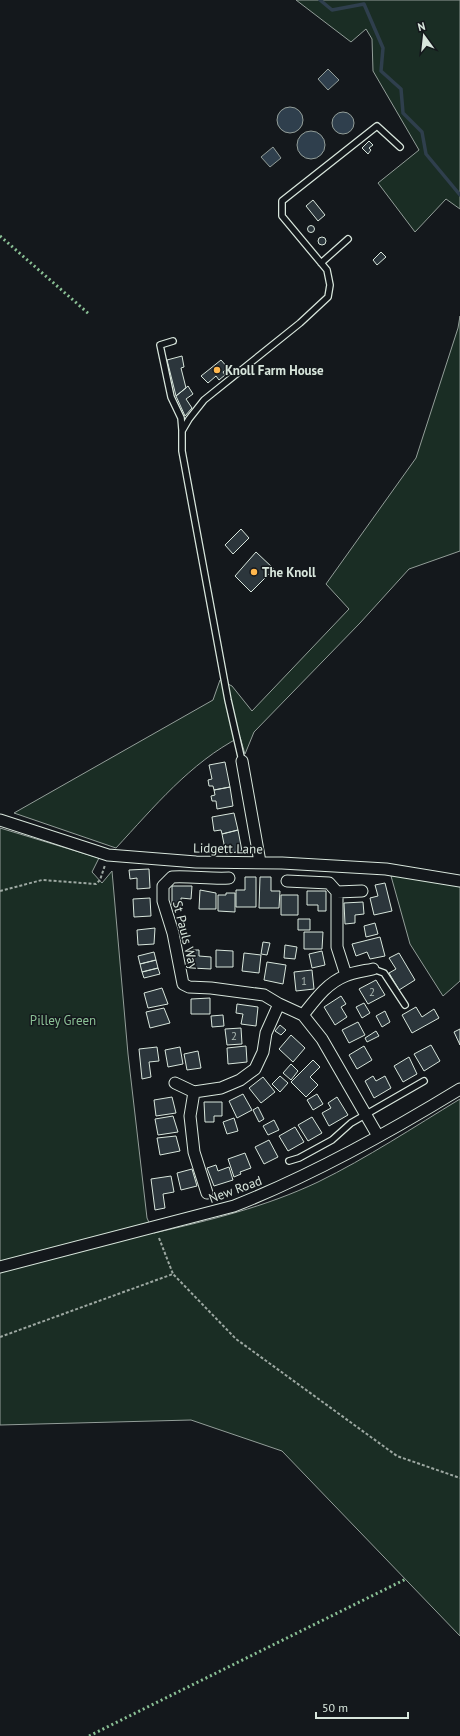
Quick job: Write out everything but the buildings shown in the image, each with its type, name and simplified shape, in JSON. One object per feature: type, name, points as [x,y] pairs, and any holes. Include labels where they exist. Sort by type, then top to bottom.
[{"type":"street","points":[[242,761],[260,862]]},
{"type":"street","name":"Lidgett Lane","points":[[0,820],[108,855],[196,862],[260,862],[386,869],[460,881]]},
{"type":"street","name":"St Pauls Way","points":[[229,878],[206,879],[193,876],[172,877],[163,886],[163,901],[173,933],[183,984],[189,987],[212,988],[264,995],[303,1015],[322,1038],[378,1136]]},
{"type":"street","points":[[287,880],[329,883],[336,892],[337,947],[346,975]]},
{"type":"street","points":[[336,892],[362,891]]},
{"type":"street","points":[[303,1015],[325,989],[346,975],[373,969]]},
{"type":"street","points":[[175,1082],[194,1092],[221,1088],[240,1080],[255,1069],[262,1052],[266,1033],[279,1004]]},
{"type":"street","name":"New Road","points":[[0,1267],[155,1228],[234,1206],[264,1195],[378,1136],[460,1089]]},
{"type":"street","points":[[194,1092],[190,1116],[194,1152],[207,1193]]},
{"type":"lane","points":[[182,430],[188,419],[204,400],[300,323],[328,297],[330,285],[327,270],[282,216],[282,201],[377,126],[400,147]]},
{"type":"lane","points":[[321,263],[348,239]]},
{"type":"lane","points":[[173,341],[160,345],[171,397],[181,418],[182,451],[228,700],[242,761]]},
{"type":"lane","points":[[373,969],[384,973],[405,1005]]},
{"type":"lane","points":[[289,1161],[299,1158],[332,1140],[351,1123],[365,1114],[424,1081]]},
{"type":"path","points":[[0,891],[42,880],[96,884],[100,880],[108,855]]},
{"type":"path","points":[[155,1228],[173,1274],[236,1338],[398,1456],[460,1478]]},
{"type":"path","points":[[0,1337],[173,1274]]},
{"type":"green space","points":[[296,0],[460,0],[460,209],[446,199],[415,232],[378,183],[419,150],[373,71],[372,39],[366,29],[351,42]]},
{"type":"green space","points":[[460,316],[460,551],[409,569],[360,623],[254,732],[245,754],[240,737],[205,760],[174,787],[116,848],[14,813],[213,700],[220,680],[232,686],[252,711],[349,609],[326,584],[416,458],[458,328]]},
{"type":"green space","name":"Pilley Green","points":[[0,828],[99,858],[92,872],[102,883],[112,871],[128,1054],[147,1218],[154,1233],[238,1212],[298,1191],[354,1163],[460,1099],[460,1636],[282,1451],[191,1420],[0,1425]]},
{"type":"green space","points":[[391,876],[460,878],[460,981],[443,996],[410,944]]},
{"type":"water","points":[[328,69],[339,80],[328,90],[318,79]]},
{"type":"water","points":[[290,107],[299,111],[303,120],[299,129],[290,133],[281,129],[277,120],[281,111]]},
{"type":"water","points":[[343,112],[351,115],[354,123],[351,131],[343,134],[335,131],[332,123],[335,115]]},
{"type":"water","points":[[311,131],[321,135],[325,145],[321,155],[311,159],[301,155],[297,145],[301,135]]},
{"type":"water","points":[[273,147],[281,158],[270,167],[261,157]]},
{"type":"waterway","points":[[320,0],[332,10],[364,4],[383,48],[381,71],[401,89],[403,113],[422,132],[426,154],[460,195]]},
{"type":"hedge","points":[[0,236],[89,314]]},
{"type":"hedge","points":[[89,1736],[406,1579]]},
{"type":"place","name":"Knoll Farm House","points":[[217,370]]},
{"type":"place","name":"The Knoll","points":[[254,572]]}]
